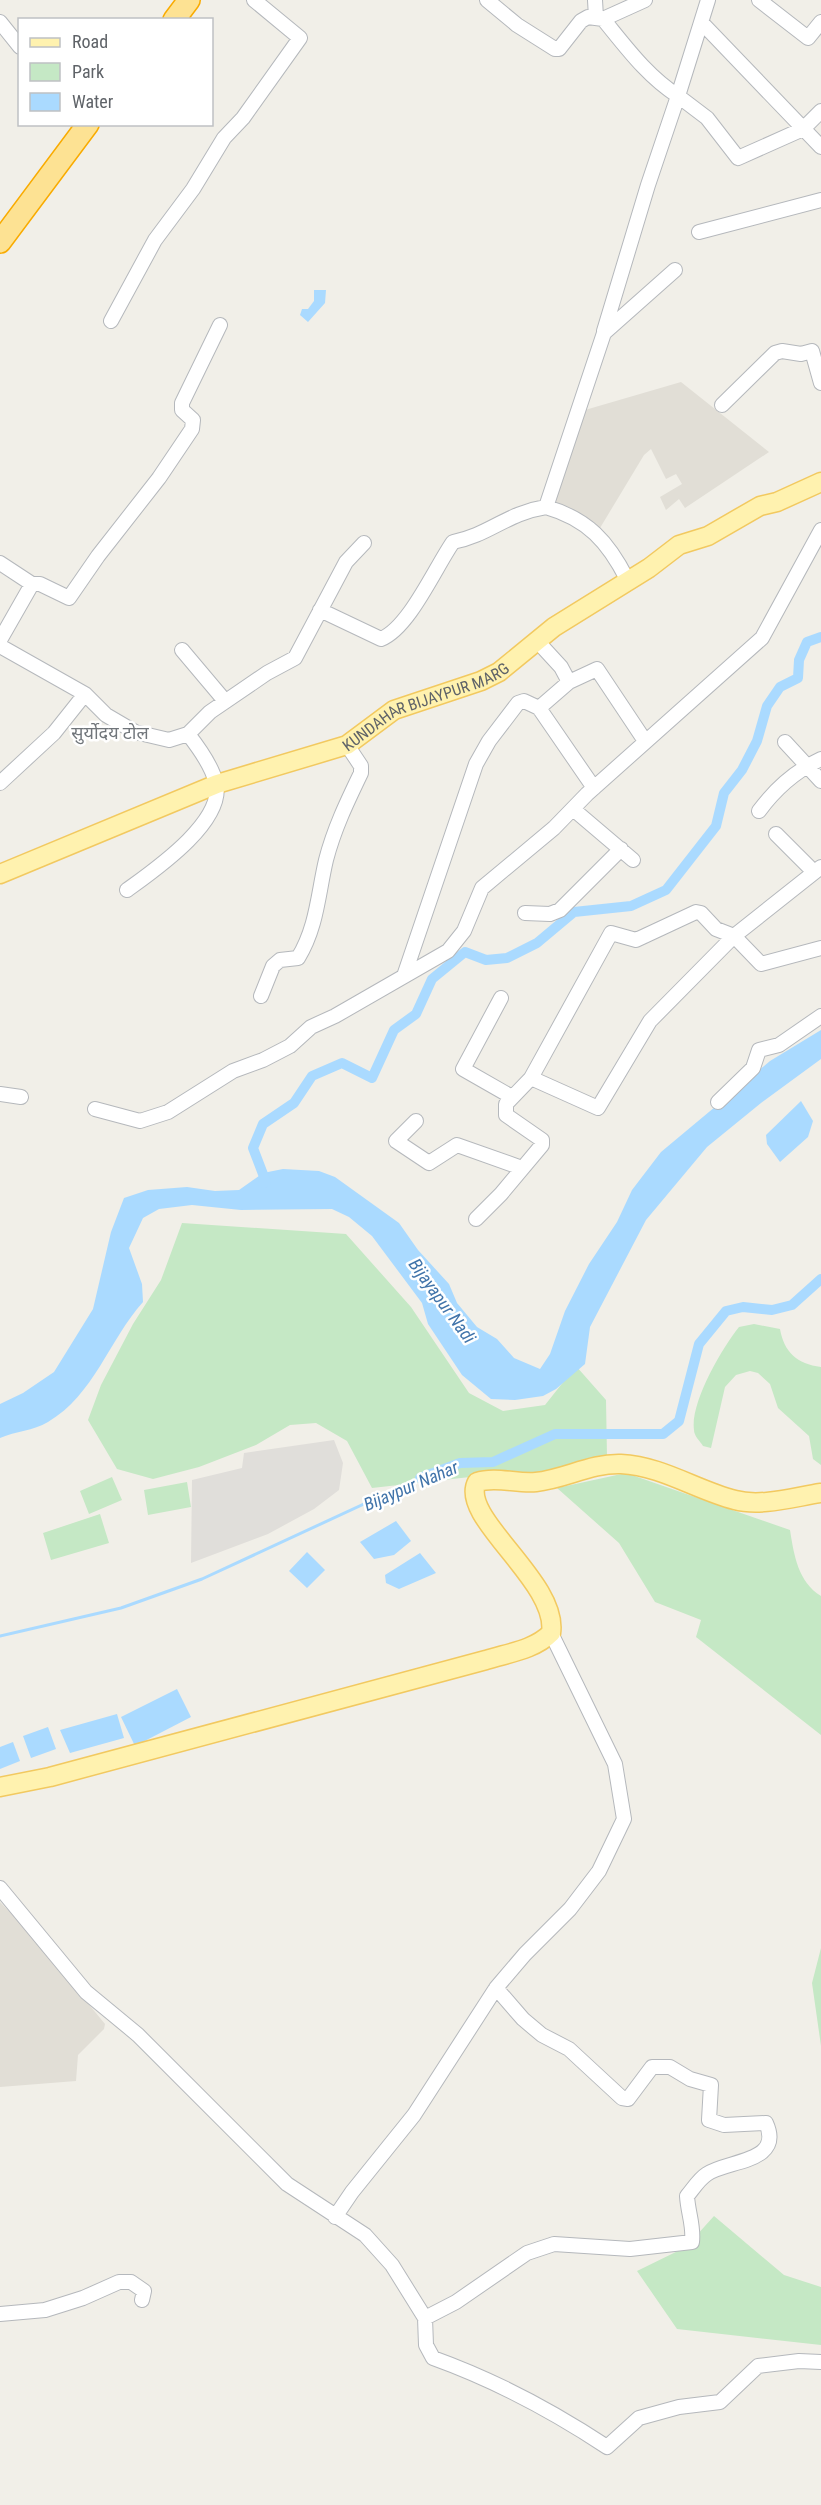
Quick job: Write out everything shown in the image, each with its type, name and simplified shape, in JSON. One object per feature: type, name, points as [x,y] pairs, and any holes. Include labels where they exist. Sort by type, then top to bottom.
[{"type":"highway","points":[[176,18],[189,0]]},
{"type":"highway","points":[[0,242],[87,126]]},
{"type":"main road","name":"KUNDAHAR BIJAYPUR MARG","points":[[0,874],[217,784],[347,745],[394,710],[482,681],[499,672],[554,627],[627,579],[649,568],[679,545],[708,536],[760,506],[777,502],[821,482]]},
{"type":"main road","points":[[0,1788],[61,1774],[536,1645],[551,1633],[550,1613],[540,1592],[479,1512],[474,1493],[477,1482],[492,1480],[520,1483],[540,1482],[594,1466],[620,1464],[665,1473],[736,1500],[758,1502],[821,1493]]},
{"type":"street","points":[[111,321],[155,240],[193,189],[224,138],[243,118],[300,38],[254,0]]},
{"type":"street","points":[[487,0],[518,26],[555,49],[559,49],[581,21],[599,18],[645,0]]},
{"type":"street","points":[[595,0],[599,18],[632,56],[662,86],[707,118],[738,158],[803,129],[821,111]]},
{"type":"street","points":[[546,507],[708,0]]},
{"type":"street","points":[[761,1],[808,38],[821,22]]},
{"type":"street","points":[[0,22],[18,44]]},
{"type":"street","points":[[702,23],[821,147]]},
{"type":"street","points":[[699,232],[821,200]]},
{"type":"street","points":[[603,333],[675,270]]},
{"type":"street","points":[[0,563],[32,584],[40,584],[69,598],[98,556],[159,478],[192,429],[194,420],[182,410],[182,404],[220,325]]},
{"type":"street","points":[[722,405],[769,358],[782,351],[801,354],[812,351],[821,383]]},
{"type":"street","points":[[320,610],[381,639],[388,636],[407,619],[453,542],[475,538],[523,510],[546,507],[596,532],[614,553],[627,579]]},
{"type":"street","points":[[95,1109],[140,1121],[168,1112],[233,1071],[263,1060],[290,1046],[311,1027],[335,1016],[448,951],[458,941],[482,888],[530,850],[645,741],[762,638],[821,530]]},
{"type":"street","points":[[0,646],[84,694],[106,715],[135,732],[169,740],[188,735],[210,712],[225,701],[267,673],[295,658],[346,562],[364,543]]},
{"type":"street","points":[[0,640],[32,584]]},
{"type":"street","points":[[538,642],[561,667],[569,682]]},
{"type":"street","points":[[182,650],[225,701]]},
{"type":"street","points":[[539,708],[569,682],[597,669],[645,741]]},
{"type":"street","points":[[0,783],[54,733],[84,694]]},
{"type":"street","points":[[404,976],[476,764],[489,741],[518,703],[524,701],[539,708],[594,788]]},
{"type":"street","points":[[127,890],[177,853],[207,817],[213,804],[217,784],[201,752],[188,735]]},
{"type":"street","points":[[785,742],[821,781]]},
{"type":"street","points":[[261,996],[273,966],[280,960],[298,958],[315,918],[326,861],[338,821],[361,773],[361,766],[347,745]]},
{"type":"street","points":[[759,811],[775,790],[808,765],[821,759]]},
{"type":"street","points":[[573,809],[633,860]]},
{"type":"street","points":[[531,1078],[598,1108],[650,1021],[734,936],[817,869],[776,834]]},
{"type":"street","points":[[525,913],[550,914],[560,910],[621,849]]},
{"type":"street","points":[[476,1219],[542,1145],[542,1140],[506,1115],[506,1104],[531,1078],[611,933],[636,940],[696,912],[701,913],[716,929],[734,936],[761,964],[766,965],[821,948]]},
{"type":"street","points":[[501,998],[463,1069],[513,1096]]},
{"type":"street","points":[[718,1102],[753,1068],[759,1050],[779,1045],[821,1016]]},
{"type":"street","points":[[0,1094],[21,1097]]},
{"type":"street","points":[[416,1121],[396,1141],[429,1163],[461,1141],[522,1168]]},
{"type":"street","points":[[334,2217],[414,2115],[496,1988],[525,1954],[570,1909],[599,1871],[624,1819],[615,1764],[551,1633]]},
{"type":"street","points":[[0,1888],[86,1992],[138,2035],[287,2184],[315,2201],[334,2217],[365,2235],[392,2265],[425,2318],[426,2345],[433,2358],[467,2370],[546,2408],[607,2447],[639,2418],[679,2407],[720,2402],[758,2366],[799,2361],[821,2362]]},
{"type":"street","points":[[425,2318],[456,2302],[527,2253],[554,2244],[630,2249],[692,2242],[694,2228],[688,2212],[687,2196],[706,2174],[753,2158],[764,2152],[768,2145],[770,2133],[766,2123],[724,2124],[709,2120],[711,2085],[690,2079],[670,2067],[652,2067],[633,2095],[628,2099],[622,2098],[569,2049],[542,2035],[523,2019],[496,1988]]},
{"type":"street","points":[[0,2314],[45,2310],[83,2298],[119,2282],[130,2282],[144,2291],[142,2300]]},
{"type":"shaded area","points":[[681,382],[769,452],[685,508],[679,499],[666,510],[660,497],[682,484],[676,474],[666,479],[651,449],[644,455],[600,528],[551,506],[585,410]]},
{"type":"shaded area","points":[[334,1440],[343,1463],[339,1490],[314,1509],[268,1534],[191,1563],[192,1480],[242,1468],[244,1453]]},
{"type":"shaded area","points":[[0,1902],[30,1933],[105,2024],[104,2029],[78,2055],[76,2081],[0,2087]]},
{"type":"green space","points":[[182,1223],[346,1234],[411,1307],[469,1393],[503,1411],[545,1405],[576,1366],[606,1400],[607,1457],[536,1475],[479,1476],[372,1488],[347,1441],[316,1423],[290,1425],[256,1445],[199,1467],[153,1479],[117,1469],[88,1420],[101,1385],[133,1324],[161,1280]]},
{"type":"green space","points":[[754,1324],[780,1329],[785,1344],[793,1356],[805,1363],[821,1367],[821,1465],[813,1459],[809,1436],[778,1408],[770,1384],[758,1373],[750,1371],[736,1375],[725,1387],[711,1448],[703,1446],[695,1434],[694,1419],[697,1405],[716,1362],[739,1327]]},
{"type":"green space","points":[[626,1473],[790,1530],[802,1576],[821,1596],[821,1735],[696,1637],[701,1620],[655,1602],[619,1543],[557,1488]]},
{"type":"green space","points":[[112,1477],[122,1500],[89,1514],[80,1491]]},
{"type":"green space","points":[[187,1482],[191,1507],[148,1515],[144,1490]]},
{"type":"green space","points":[[100,1514],[109,1543],[51,1560],[43,1533]]},
{"type":"green space","points":[[821,1948],[821,2046],[812,1983]]},
{"type":"green space","points":[[714,2216],[784,2275],[821,2287],[821,2345],[677,2329],[637,2271],[686,2247]]},
{"type":"water","points":[[314,290],[326,290],[325,303],[308,322],[300,315],[302,309],[308,309],[314,301]]},
{"type":"water","name":"Bijayapur Nadi","points":[[821,1030],[821,1059],[761,1103],[707,1147],[646,1220],[590,1327],[585,1364],[556,1389],[543,1396],[515,1400],[491,1399],[462,1375],[428,1324],[422,1303],[372,1236],[349,1217],[332,1209],[241,1210],[192,1205],[159,1209],[143,1218],[129,1248],[142,1284],[143,1302],[77,1397],[64,1411],[48,1422],[0,1438],[0,1404],[23,1393],[54,1372],[93,1309],[111,1232],[124,1198],[148,1190],[187,1187],[215,1191],[239,1190],[263,1173],[283,1169],[319,1171],[335,1177],[399,1223],[418,1250],[449,1284],[457,1303],[477,1327],[497,1339],[514,1358],[540,1369],[550,1354],[565,1311],[589,1264],[617,1222],[632,1190],[661,1152],[770,1061]]},
{"type":"water","points":[[801,1101],[813,1121],[808,1137],[780,1162],[767,1144],[766,1135]]},
{"type":"water","points":[[396,1521],[411,1541],[394,1555],[374,1559],[360,1542]]},
{"type":"water","points":[[307,1552],[325,1570],[307,1588],[289,1571]]},
{"type":"water","points":[[420,1553],[436,1573],[399,1589],[386,1583],[385,1575]]},
{"type":"water","points":[[177,1689],[191,1717],[135,1746],[121,1717]]},
{"type":"water","points":[[117,1714],[124,1738],[70,1753],[60,1730]]},
{"type":"water","points":[[48,1727],[56,1749],[31,1758],[23,1736]]},
{"type":"water","points":[[13,1742],[20,1761],[0,1769],[0,1747]]},
{"type":"waterway","points":[[263,1183],[266,1182],[253,1148],[263,1124],[294,1103],[312,1076],[342,1063],[372,1078],[394,1030],[416,1014],[432,979],[465,952],[486,960],[507,958],[537,943],[574,912],[631,906],[666,890],[716,826],[724,793],[742,770],[757,741],[767,706],[780,687],[798,678],[799,660],[807,642],[821,637]]},
{"type":"waterway","name":"Bijaypur Nahar","points":[[420,1478],[460,1463],[493,1462],[555,1434],[663,1434],[679,1421],[699,1344],[726,1311],[743,1307],[772,1310],[792,1305],[821,1279]]},
{"type":"waterway","name":"Bijaypur Nahar","points":[[0,1636],[121,1608],[202,1579],[420,1478]]},
{"type":"district","name":"सुर्योदय टोल","points":[[110,733]]}]
